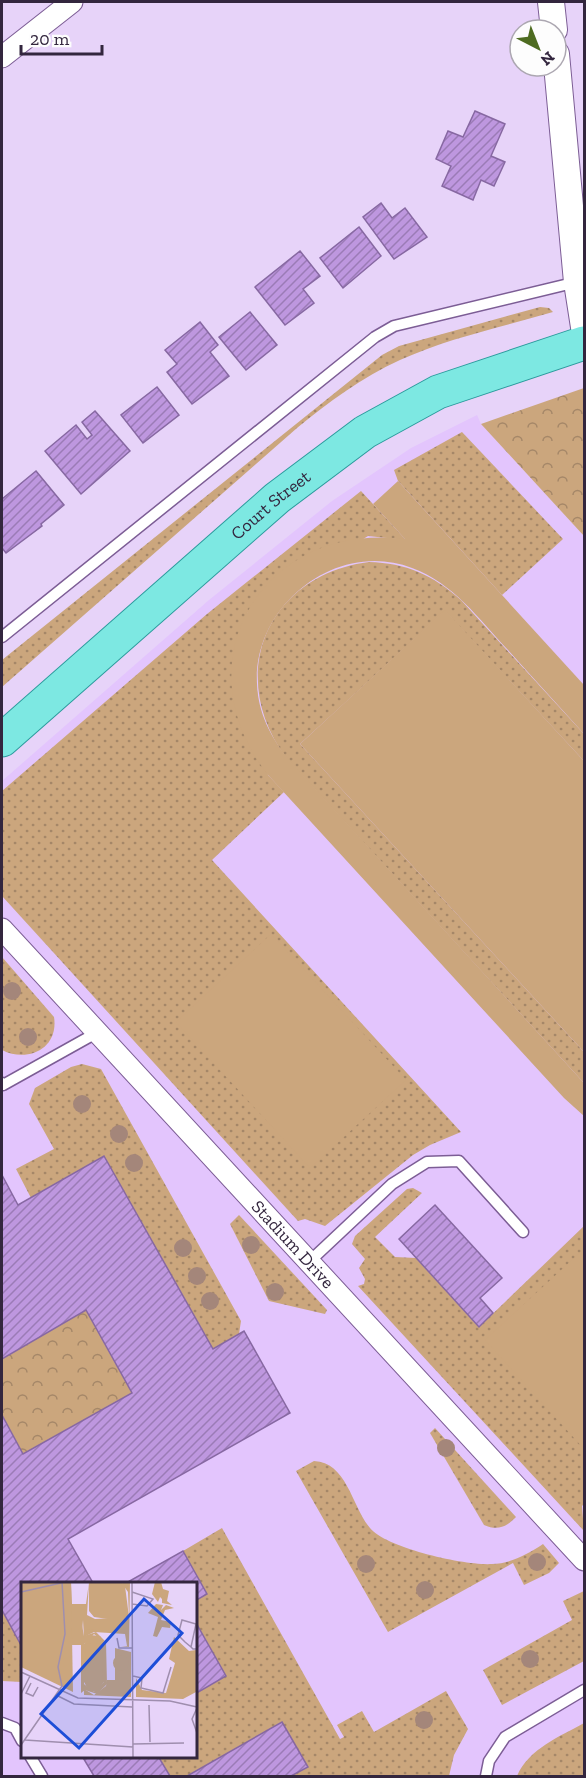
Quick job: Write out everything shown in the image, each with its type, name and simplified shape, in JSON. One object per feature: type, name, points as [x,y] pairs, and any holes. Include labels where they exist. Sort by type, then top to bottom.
[{"type":"main road","name":"Court Street","points":[[2,740],[277,498],[365,432],[438,392],[585,343]]},
{"type":"street","points":[[4,54],[72,2]]},
{"type":"street","points":[[551,2],[553,18]]},
{"type":"street","points":[[558,78],[577,282],[585,327]]},
{"type":"street","name":"Stadium Drive","points":[[2,928],[585,1560]]},
{"type":"lane","points":[[2,636],[375,337],[394,326],[577,282]]},
{"type":"lane","points":[[2,1083],[98,1032]]},
{"type":"lane","points":[[310,1261],[392,1184],[427,1162],[459,1161],[523,1232]]},
{"type":"lane","points":[[486,1776],[489,1761],[505,1737],[585,1690]]},
{"type":"lane","points":[[2,1723],[15,1728],[21,1739]]},
{"type":"lane","points":[[31,1757],[42,1776]]},
{"type":"shaded area","points":[[477,415],[481,424],[584,536],[584,1776],[2,1776],[2,781],[209,600],[332,501],[411,448]]},
{"type":"green space","points":[[540,307],[549,308],[553,312],[418,352],[372,374],[346,391],[297,428],[2,687],[2,660],[382,355],[399,346]]},
{"type":"green space","points":[[584,388],[584,536],[481,424]]},
{"type":"green space","points":[[462,432],[563,539],[502,595],[398,481],[394,470]]},
{"type":"green space","points":[[398,481],[584,685],[584,734],[476,614],[453,592],[412,568],[383,561],[355,563],[329,571],[304,586],[284,605],[269,629],[259,655],[257,684],[260,705],[271,733],[288,759],[584,1083],[584,1116],[564,1098],[268,775],[243,731],[232,688],[235,645],[250,608],[276,576],[311,552],[355,539],[405,539],[373,504]]},
{"type":"green space","points":[[361,491],[406,540],[368,536],[247,613],[268,775],[284,792],[212,860],[461,1132],[413,1155],[325,1226],[305,1219],[298,1221],[2,896],[2,791],[207,614]]},
{"type":"green space","points":[[369,562],[395,565],[418,572],[451,591],[461,600],[584,734],[584,761],[445,611],[300,744],[584,1052],[584,1083],[287,759],[268,728],[259,695],[259,664],[266,635],[281,608],[304,587],[333,571]]},
{"type":"green space","points":[[445,610],[584,761],[584,1052],[300,744]]},
{"type":"green space","points":[[271,934],[406,1080],[310,1168],[176,1022]]},
{"type":"green space","points":[[2,957],[54,1017],[52,1037],[46,1045],[31,1054],[12,1054],[2,1050]]},
{"type":"green space","points":[[82,1064],[101,1069],[241,1321],[239,1334],[213,1349],[104,1157],[31,1198],[16,1169],[54,1149],[29,1104],[35,1088],[71,1067]]},
{"type":"green space","points":[[413,1188],[422,1193],[375,1237],[395,1257],[416,1258],[479,1327],[584,1226],[584,1504],[582,1506],[584,1531],[358,1286],[364,1284],[365,1279],[359,1268],[365,1259],[352,1244],[355,1236],[407,1189]]},
{"type":"green space","points":[[239,1215],[327,1310],[325,1314],[269,1301],[230,1224]]},
{"type":"green space","points":[[584,1249],[584,1449],[485,1340]]},
{"type":"green space","points":[[86,1310],[132,1393],[23,1454],[2,1415],[2,1359]]},
{"type":"green space","points":[[435,1428],[516,1517],[505,1526],[498,1528],[484,1525],[430,1433]]},
{"type":"green space","points":[[314,1461],[325,1463],[334,1469],[348,1487],[370,1528],[392,1542],[446,1559],[480,1564],[505,1562],[519,1558],[543,1544],[559,1563],[549,1573],[524,1585],[513,1563],[388,1632],[296,1471]]},
{"type":"green space","points":[[222,1528],[340,1739],[344,1737],[337,1725],[362,1711],[374,1732],[446,1691],[468,1729],[454,1755],[449,1776],[291,1776],[308,1767],[282,1723],[187,1776],[170,1776],[159,1757],[196,1757],[196,1693],[226,1676],[196,1623],[196,1600],[207,1594],[183,1551]]},
{"type":"green space","points":[[584,1591],[584,1661],[502,1705],[483,1670],[572,1620],[563,1601]]},
{"type":"green space","points":[[2,1610],[21,1645],[21,1682],[2,1681]]},
{"type":"green space","points":[[584,1723],[584,1776],[517,1776],[529,1758],[537,1751]]},
{"type":"building","points":[[475,111],[505,124],[491,156],[505,162],[494,186],[481,180],[473,200],[442,186],[451,166],[436,159],[448,131],[463,137]]},
{"type":"building","points":[[381,203],[392,218],[405,208],[427,237],[394,259],[363,217]]},
{"type":"building","points":[[359,227],[381,256],[343,288],[320,258]]},
{"type":"building","points":[[300,251],[320,276],[303,289],[314,303],[285,325],[255,287]]},
{"type":"building","points":[[250,312],[277,345],[246,370],[219,337]]},
{"type":"building","points":[[200,322],[218,345],[210,352],[229,376],[192,404],[167,372],[177,364],[165,350]]},
{"type":"building","points":[[157,387],[179,415],[143,443],[121,415]]},
{"type":"building","points":[[95,411],[130,451],[81,494],[45,451],[76,425],[87,439],[92,435],[82,422]]},
{"type":"building","points":[[36,471],[64,505],[41,524],[42,526],[6,553],[2,548],[2,499]]},
{"type":"building","points":[[104,1156],[213,1349],[244,1331],[290,1413],[68,1539],[92,1582],[21,1582],[21,1645],[2,1610],[2,1415],[23,1454],[132,1393],[86,1310],[2,1359],[2,1175],[18,1205]]},
{"type":"building","points":[[435,1205],[502,1278],[480,1298],[493,1313],[479,1327],[399,1239]]},
{"type":"building","points":[[183,1551],[207,1594],[196,1600],[196,1582],[128,1582]]},
{"type":"building","points":[[196,1623],[226,1676],[196,1693]]},
{"type":"building","points":[[282,1722],[308,1767],[291,1776],[187,1776]]},
{"type":"building","points":[[83,1757],[159,1757],[170,1776],[94,1776]]}]
